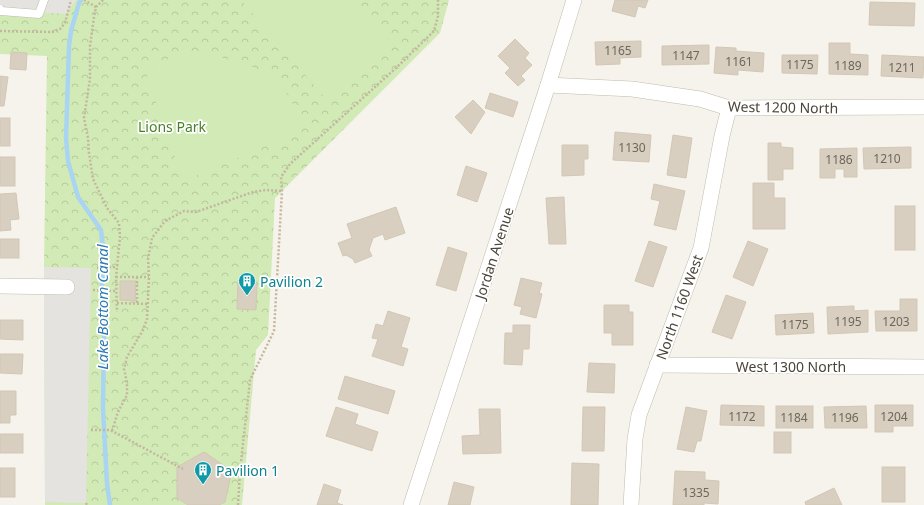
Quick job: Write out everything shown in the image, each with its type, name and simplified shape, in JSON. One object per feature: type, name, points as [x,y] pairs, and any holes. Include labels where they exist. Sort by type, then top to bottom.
[{"type":"street","name":"Jordan Avenue","points":[[411,505],[548,85],[574,0]]},
{"type":"street","name":"West 1200 North","points":[[548,85],[632,89],[700,99],[729,108],[924,107]]},
{"type":"street","name":"North 1160 West","points":[[631,505],[635,439],[639,416],[701,248],[722,136],[729,108]]},
{"type":"street","points":[[0,286],[67,287]]},
{"type":"street","name":"West 1300 North","points":[[657,365],[924,367]]},
{"type":"lane","points":[[0,9],[1,11],[38,14],[44,0]]},
{"type":"path","points":[[84,0],[96,7]]},
{"type":"path","points":[[103,0],[96,7],[90,46],[90,79],[84,118],[93,179],[107,208],[119,223],[120,238],[116,277],[117,312]]},
{"type":"path","points":[[238,505],[240,471],[250,380],[274,331],[282,177],[290,164],[397,67],[434,31],[438,16],[438,0]]},
{"type":"path","points":[[110,430],[127,395],[127,383],[124,369],[126,357],[143,330],[147,319],[150,277],[148,259],[152,238],[165,221],[184,211],[196,212],[253,192],[266,190],[282,191]]},
{"type":"path","points":[[97,268],[117,267]]},
{"type":"path","points":[[116,277],[150,277]]},
{"type":"path","points":[[137,277],[137,303]]},
{"type":"path","points":[[93,290],[116,291]]},
{"type":"path","points":[[117,303],[148,304]]},
{"type":"path","points":[[91,430],[110,430],[182,469]]},
{"type":"path","points":[[232,471],[240,471]]},
{"type":"green space","name":"Lions Park","points":[[0,0],[449,0],[440,33],[275,198],[268,335],[256,350],[242,505],[45,505],[44,267],[47,56],[0,54]]},
{"type":"green space","points":[[241,0],[355,0],[391,43],[327,100]]},
{"type":"green space","points":[[176,55],[211,55],[247,64],[273,77],[291,99],[301,131],[183,181],[145,70]]},
{"type":"shaded area","points":[[0,0],[76,0],[66,14],[0,10]]},
{"type":"shaded area","points":[[44,267],[91,268],[86,503],[45,502]]},
{"type":"building","points":[[615,0],[648,0],[645,8],[638,6],[635,17],[612,11]]},
{"type":"building","points":[[870,2],[915,3],[914,26],[869,25]]},
{"type":"building","points":[[515,39],[529,53],[525,58],[532,65],[521,76],[525,80],[518,86],[505,73],[510,68],[498,56]]},
{"type":"building","points":[[641,41],[641,57],[620,58],[620,64],[596,65],[595,42]]},
{"type":"building","points":[[829,43],[850,43],[850,54],[868,55],[868,75],[829,74]]},
{"type":"building","points":[[709,45],[709,64],[662,65],[662,46]]},
{"type":"building","points":[[716,47],[736,48],[736,51],[764,53],[763,72],[738,70],[738,75],[714,73]]},
{"type":"building","points":[[11,52],[27,53],[26,70],[10,69]]},
{"type":"building","points":[[782,55],[818,55],[817,74],[782,73]]},
{"type":"building","points":[[882,55],[924,57],[923,78],[881,76]]},
{"type":"building","points":[[0,76],[8,77],[4,106],[0,106]]},
{"type":"building","points":[[490,93],[518,102],[513,117],[485,108]]},
{"type":"building","points":[[473,100],[485,112],[471,134],[455,117]]},
{"type":"building","points":[[0,118],[10,118],[10,146],[0,146]]},
{"type":"building","points":[[615,132],[651,135],[649,162],[613,160]]},
{"type":"building","points":[[673,135],[692,138],[686,178],[667,175]]},
{"type":"building","points":[[768,143],[781,143],[781,147],[793,148],[793,169],[783,169],[783,180],[768,180]]},
{"type":"building","points":[[562,145],[588,145],[588,159],[584,159],[584,175],[562,176]]},
{"type":"building","points":[[911,147],[911,168],[864,169],[863,148]]},
{"type":"building","points":[[857,148],[857,177],[844,177],[844,169],[835,169],[835,178],[820,178],[820,149]]},
{"type":"building","points":[[0,157],[15,157],[15,186],[0,186]]},
{"type":"building","points":[[466,166],[487,173],[477,202],[457,195]]},
{"type":"building","points":[[753,183],[774,183],[774,198],[785,198],[785,229],[753,229]]},
{"type":"building","points":[[654,184],[685,191],[676,230],[654,225],[660,201],[651,199]]},
{"type":"building","points":[[16,193],[19,219],[10,220],[11,230],[0,231],[0,194]]},
{"type":"building","points":[[564,197],[566,244],[549,244],[546,198]]},
{"type":"building","points":[[895,206],[915,206],[915,250],[895,250]]},
{"type":"building","points":[[396,207],[405,233],[385,240],[383,234],[373,238],[369,250],[372,256],[355,263],[353,259],[346,255],[343,256],[338,243],[352,238],[347,224]]},
{"type":"building","points":[[0,239],[19,239],[19,258],[0,258]]},
{"type":"building","points":[[649,241],[667,247],[653,287],[635,281]]},
{"type":"building","points":[[748,241],[768,249],[753,286],[733,277]]},
{"type":"building","points":[[448,247],[467,253],[456,291],[436,285]]},
{"type":"building","points":[[521,278],[542,283],[539,293],[542,294],[536,318],[520,314],[522,307],[514,305]]},
{"type":"building","points":[[120,281],[136,281],[135,301],[120,300]]},
{"type":"building","name":"Pavilion 2","points":[[238,281],[257,282],[256,310],[237,309]]},
{"type":"building","points":[[726,295],[746,302],[732,339],[712,332]]},
{"type":"building","points":[[900,299],[917,299],[917,331],[876,331],[875,311],[900,311]]},
{"type":"building","points":[[604,305],[629,305],[629,312],[633,312],[633,345],[612,345],[612,333],[604,333]]},
{"type":"building","points":[[854,306],[854,311],[868,310],[868,332],[828,334],[827,307]]},
{"type":"building","points":[[388,311],[410,318],[401,347],[408,349],[403,366],[372,356],[378,339],[372,338],[376,324],[383,326]]},
{"type":"building","points":[[813,313],[814,333],[776,335],[775,315]]},
{"type":"building","points":[[0,320],[23,320],[23,340],[0,339]]},
{"type":"building","points":[[513,325],[530,325],[529,349],[523,349],[522,365],[504,364],[505,333],[513,333]]},
{"type":"building","points":[[0,354],[23,354],[22,374],[0,373]]},
{"type":"building","points":[[589,363],[615,364],[614,393],[587,392]]},
{"type":"building","points":[[345,376],[395,391],[388,414],[338,399]]},
{"type":"building","points":[[0,391],[16,391],[16,415],[10,415],[10,423],[0,423]]},
{"type":"building","points":[[721,405],[764,406],[764,426],[720,425]]},
{"type":"building","points":[[875,405],[913,405],[913,426],[893,426],[893,432],[875,432]]},
{"type":"building","points":[[776,406],[813,406],[813,428],[776,428]]},
{"type":"building","points":[[866,406],[867,428],[825,428],[824,407]]},
{"type":"building","points":[[336,407],[358,414],[355,424],[378,432],[372,451],[326,436]]},
{"type":"building","points":[[583,407],[605,407],[604,451],[582,451]]},
{"type":"building","points":[[686,407],[707,411],[701,441],[697,441],[694,452],[677,449]]},
{"type":"building","points":[[479,409],[500,409],[501,453],[463,454],[462,436],[480,435]]},
{"type":"building","points":[[774,432],[791,432],[791,453],[774,453]]},
{"type":"building","points":[[0,434],[23,434],[23,453],[0,453]]},
{"type":"building","name":"Pavilion 1","points":[[204,452],[232,471],[225,502],[219,505],[188,505],[177,498],[177,467]]},
{"type":"building","points":[[572,463],[599,464],[598,505],[571,505]]},
{"type":"building","points":[[882,467],[905,467],[905,502],[882,502]]},
{"type":"building","points":[[0,468],[15,468],[15,497],[0,497]]},
{"type":"building","points":[[675,471],[705,472],[705,480],[719,481],[718,504],[704,503],[704,505],[673,505]]},
{"type":"building","points":[[454,482],[474,487],[470,505],[448,505]]},
{"type":"building","points":[[324,484],[341,490],[337,503],[343,505],[317,505]]},
{"type":"building","points":[[834,488],[842,505],[806,505],[805,502]]},
{"type":"waterway","name":"Lake Bottom Canal","points":[[81,0],[71,31],[69,46],[66,138],[68,161],[78,197],[101,230],[104,258],[101,298],[104,330],[103,409],[107,484],[110,505]]},
{"type":"place","name":"Pavilion 2","points":[[247,296]]},
{"type":"place","name":"Pavilion 1","points":[[203,485]]}]
